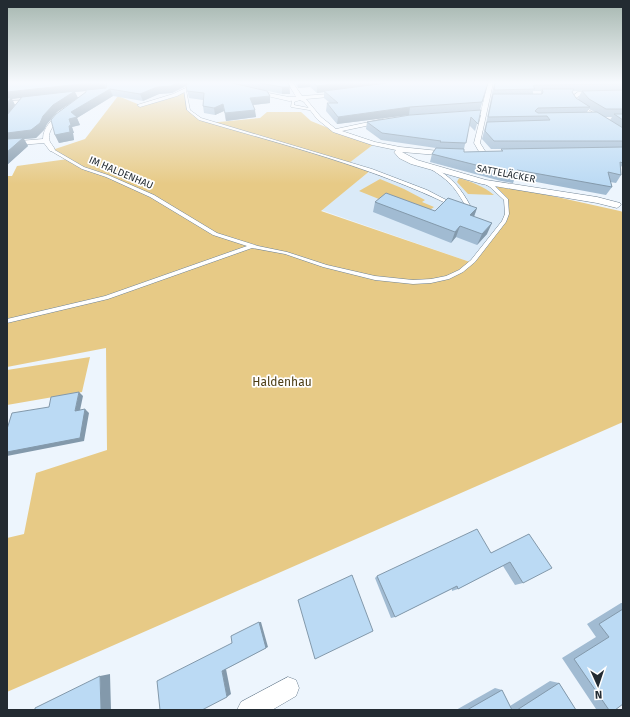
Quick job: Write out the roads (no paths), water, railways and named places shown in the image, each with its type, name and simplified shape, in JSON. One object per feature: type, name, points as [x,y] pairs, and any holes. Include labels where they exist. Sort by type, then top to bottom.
[{"type":"street","points":[[7,144],[46,141],[49,127],[60,116]]},
{"type":"street","points":[[318,116],[335,131],[374,144],[400,149],[457,154]]},
{"type":"street","points":[[483,116],[477,143],[484,154]]},
{"type":"street","points":[[597,118],[623,135]]},
{"type":"street","points":[[335,131],[388,120]]},
{"type":"street","name":"IM HALDENHAU","points":[[46,141],[52,150]]},
{"type":"street","name":"SATTELÄCKER","points":[[400,149],[398,152],[402,156],[429,167],[485,182],[597,200],[617,205]]},
{"type":"street","points":[[249,710],[288,688]]},
{"type":"lane","points":[[196,116],[200,120],[371,170],[459,206]]},
{"type":"lane","points":[[588,117],[611,119]]},
{"type":"lane","points":[[481,127],[489,127]]},
{"type":"lane","name":"IM HALDENHAU","points":[[52,150],[83,168],[107,176],[152,196],[215,234],[259,249],[290,253],[324,266],[358,274],[422,283],[440,280],[460,272],[473,263],[504,220],[507,214],[506,200],[492,186],[485,182]]},
{"type":"lane","points":[[429,167],[455,183],[462,193],[470,211],[465,209]]},
{"type":"lane","points":[[7,320],[106,298],[252,246]]},
{"type":"park label","name":"Haldenhau","points":[[282,382]]}]
